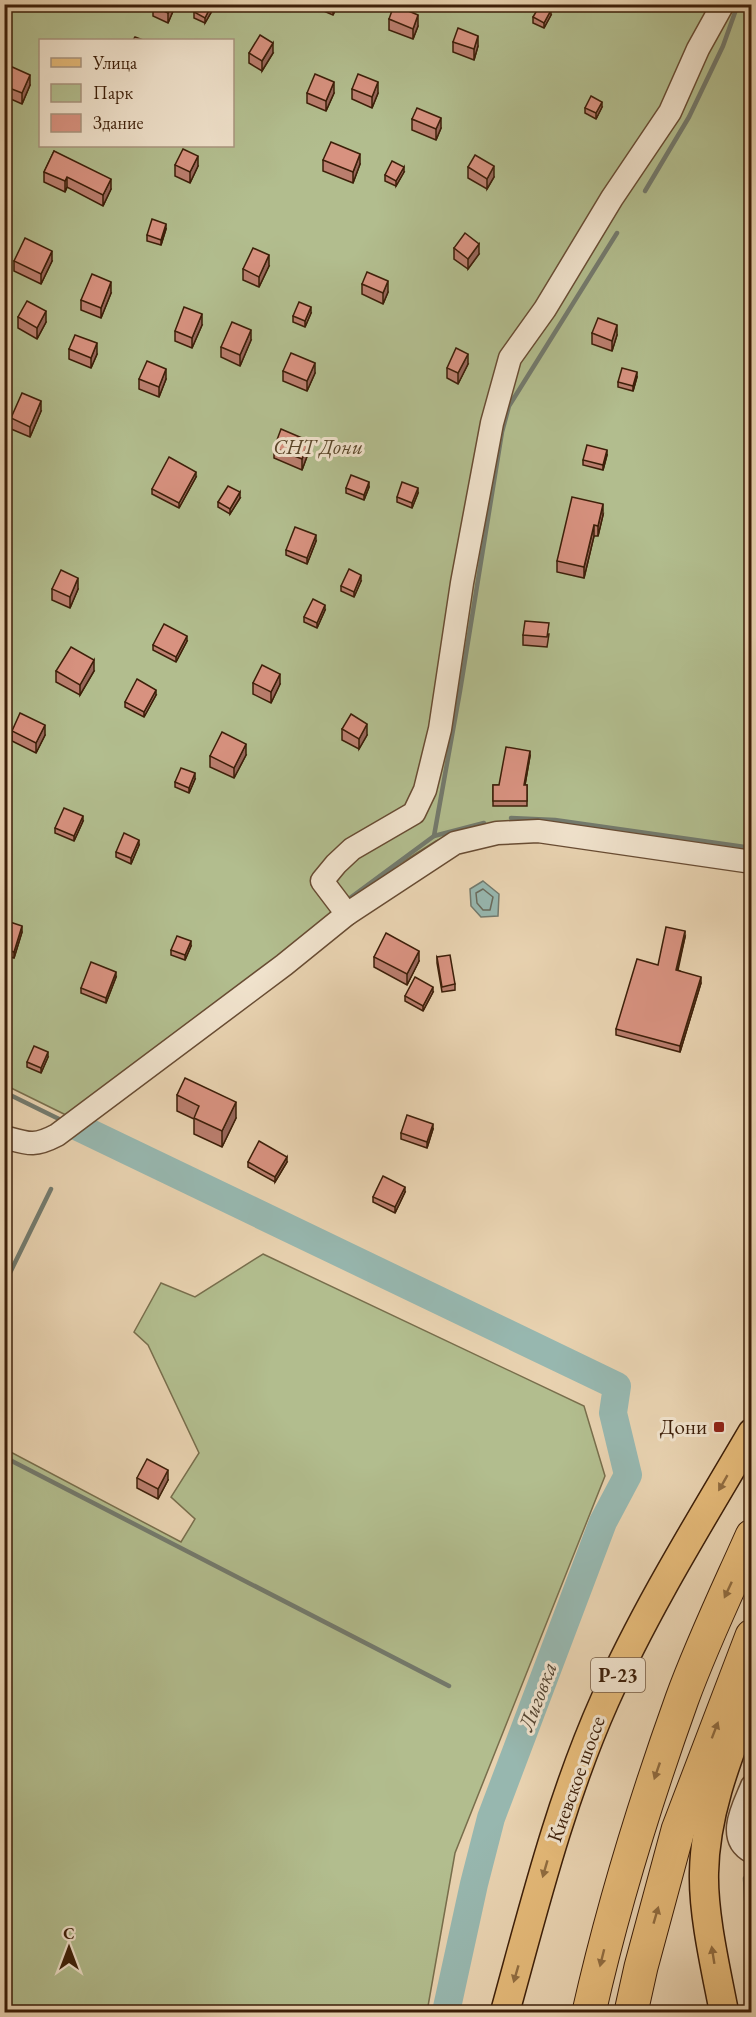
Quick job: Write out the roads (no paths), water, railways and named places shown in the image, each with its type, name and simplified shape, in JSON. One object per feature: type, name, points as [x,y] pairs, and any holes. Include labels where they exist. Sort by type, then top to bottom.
[{"type":"highway","points":[[589,2013],[620,1886],[682,1698],[711,1625],[752,1536]]},
{"type":"highway","points":[[631,2013],[640,1967],[678,1830],[752,1636]]},
{"type":"main road","name":"Киевское шоссе","points":[[505,2013],[555,1833],[575,1773],[605,1700],[654,1605],[752,1433]]},
{"type":"main road","points":[[724,2013],[707,1910],[704,1874],[706,1837],[714,1801],[752,1693]]},
{"type":"street","points":[[347,914],[322,881],[352,849],[414,813],[425,790],[440,729],[462,583],[492,423],[510,358],[545,309],[612,198],[670,112],[698,49],[723,4]]},
{"type":"street","points":[[4,1137],[40,1144],[57,1135],[284,965],[347,914],[455,843],[497,832],[538,831],[752,862]]},
{"type":"street","points":[[752,1786],[737,1826],[740,1841],[748,1851],[752,1852]]},
{"type":"water","points":[[483,881],[499,894],[498,916],[481,917],[471,906],[470,889]]},
{"type":"waterway","points":[[645,191],[689,117],[723,46],[738,4]]},
{"type":"waterway","points":[[434,836],[502,432],[509,406],[617,233]]},
{"type":"waterway","points":[[511,818],[555,820],[752,848]]},
{"type":"waterway","points":[[350,898],[434,836],[484,823]]},
{"type":"waterway","points":[[4,1092],[59,1119]]},
{"type":"waterway","name":"Лиговка","points":[[80,1128],[617,1386],[613,1413],[628,1475],[603,1522],[491,1818],[446,2012]]},
{"type":"waterway","points":[[4,1285],[51,1189]]},
{"type":"waterway","points":[[4,1457],[449,1686]]},
{"type":"waterway","points":[[745,1878],[748,1935],[752,1950]]},
{"type":"place","name":"Дони","points":[[719,1427]]},
{"type":"park label","name":"СНТ Дони","points":[[318,447]]}]
